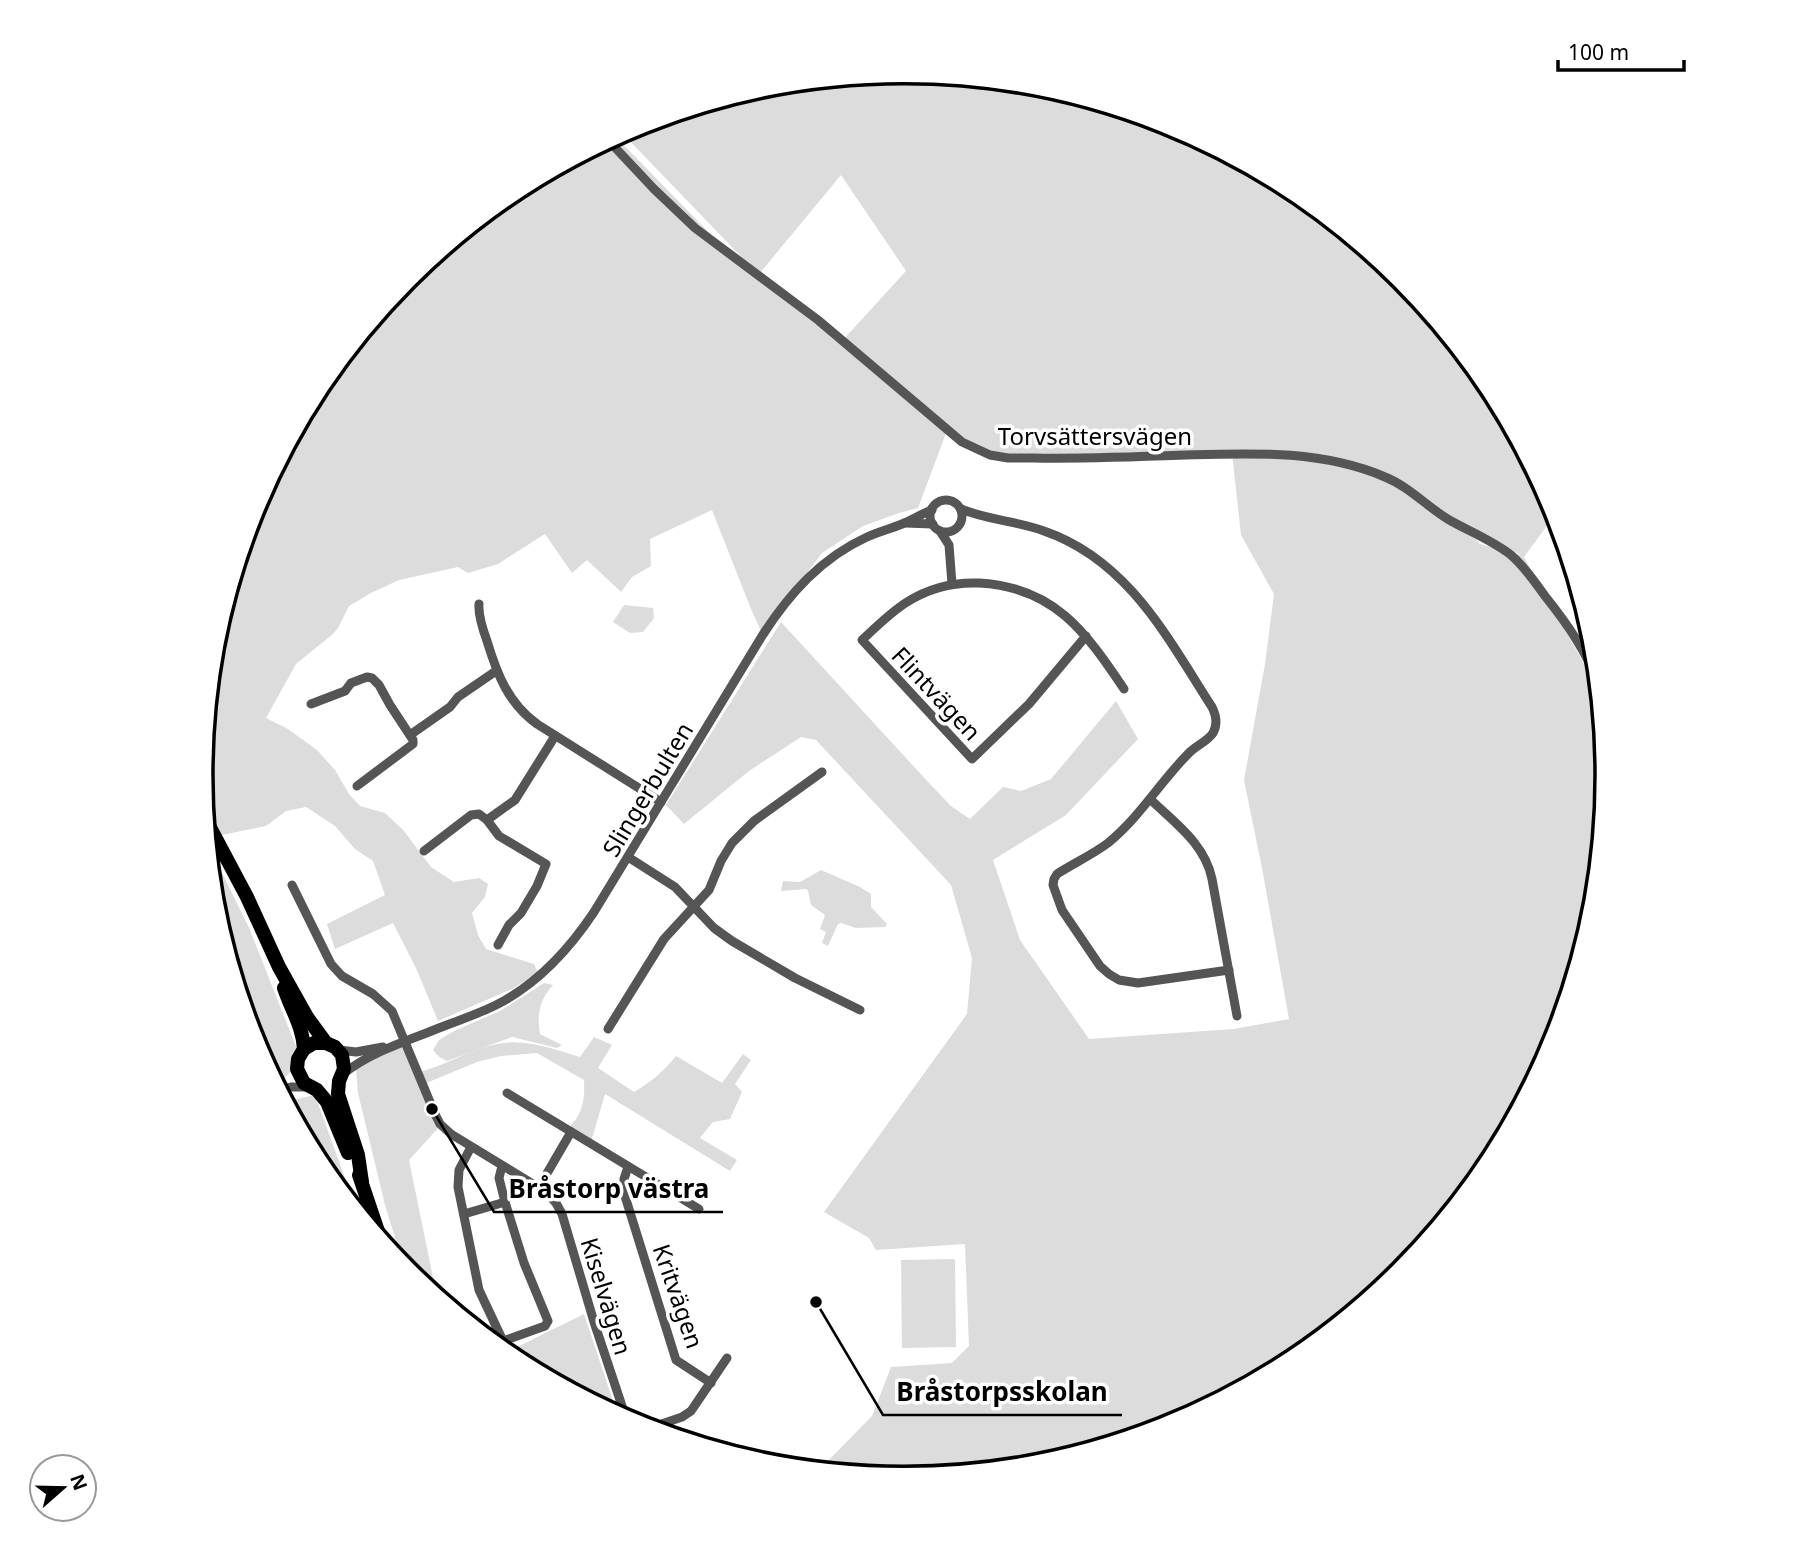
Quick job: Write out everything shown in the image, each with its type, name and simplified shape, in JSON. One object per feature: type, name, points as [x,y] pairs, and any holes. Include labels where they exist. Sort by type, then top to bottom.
[{"type":"main road","points":[[217,840],[247,897],[279,967],[307,1017],[344,1064],[338,1094],[358,1155],[362,1182]]},
{"type":"main road","points":[[279,967],[288,1002],[301,1028],[304,1049]]},
{"type":"main road","points":[[332,1047],[314,1043],[304,1049],[298,1059],[297,1069],[301,1079],[331,1108],[374,1217]]},
{"type":"main road","points":[[313,1088],[331,1087],[341,1078]]},
{"type":"street","name":"Torvsättersvägen","points":[[615,148],[695,228],[818,320],[962,442],[990,455],[1008,458],[1291,454],[1366,469],[1403,486],[1434,510],[1503,549],[1517,560],[1585,652]]},
{"type":"street","points":[[952,584],[949,545],[931,519],[936,504],[946,500],[983,517],[1046,531],[1077,546],[1106,566],[1132,589],[1145,606],[1207,699],[1215,714],[1214,730],[1207,739],[1188,753],[1129,823],[1110,841],[1055,876],[1054,888],[1062,910],[1100,966],[1119,980],[1138,983],[1229,970]]},
{"type":"street","points":[[949,545],[962,519],[961,509]]},
{"type":"street","name":"Slingerbulten","points":[[341,1078],[358,1063],[395,1045],[495,1005],[534,981],[557,961],[581,932],[783,605],[800,585],[851,545],[932,510]]},
{"type":"street","points":[[937,527],[949,532],[983,517]]},
{"type":"street","name":"Slingerbulten","points":[[905,523],[937,527]]},
{"type":"street","name":"Flintvägen","points":[[1086,636],[1029,704],[972,759],[862,640],[908,602],[927,592],[952,584],[999,585],[1033,594],[1058,609],[1086,636],[1124,689]]},
{"type":"street","points":[[479,604],[496,671],[506,691],[526,717],[661,802]]},
{"type":"street","points":[[410,735],[496,671]]},
{"type":"street","points":[[311,704],[345,691],[351,683],[367,677],[372,678],[413,740],[413,744],[357,786]]},
{"type":"street","points":[[487,820],[515,800],[555,736]]},
{"type":"street","points":[[608,1029],[664,939],[709,890],[725,854],[741,832],[822,772]]},
{"type":"street","points":[[1150,799],[1192,839],[1208,864],[1237,1016]]},
{"type":"street","points":[[424,851],[471,815],[479,814],[499,836],[546,864],[521,913],[509,925],[498,945]]},
{"type":"street","points":[[628,857],[665,879],[720,933],[755,956],[860,1010]]},
{"type":"street","name":"Kiselvägen","points":[[292,885],[331,964],[342,976],[387,1005],[395,1017],[440,1124],[471,1147],[539,1187],[553,1199],[562,1214],[622,1406]]},
{"type":"street","name":"Slingerbulten","points":[[332,1047],[356,1052],[395,1045]]},
{"type":"street","points":[[286,1083],[297,1069]]},
{"type":"street","points":[[288,1087],[313,1088]]},
{"type":"street","points":[[507,1093],[699,1209]]},
{"type":"street","points":[[539,1187],[571,1132]]},
{"type":"street","points":[[471,1147],[457,1178],[479,1290],[500,1336]]},
{"type":"street","points":[[502,1166],[499,1178],[505,1202],[524,1263],[548,1321],[545,1326],[506,1340]]},
{"type":"street","name":"Kritvägen","points":[[628,1167],[624,1179],[624,1193],[676,1360],[711,1383]]},
{"type":"street","points":[[464,1214],[505,1202]]},
{"type":"street","points":[[664,1423],[687,1414],[694,1408],[727,1359]]},
{"type":"shaded area","points":[[860,85],[950,85],[995,90],[1040,97],[1127,121],[1211,155],[1251,177],[1326,227],[1394,287],[1454,355],[1480,391],[1525,470],[1549,523],[1524,557],[1589,672],[1595,730],[1595,821],[1591,866],[1573,954],[1560,998],[1525,1081],[1480,1160],[1454,1196],[1394,1264],[1326,1324],[1251,1374],[1211,1396],[1127,1430],[1084,1443],[1040,1454],[950,1466],[860,1466],[827,1462],[872,1416],[891,1367],[952,1363],[969,1346],[965,1244],[876,1250],[869,1238],[824,1212],[967,1014],[972,958],[951,885],[816,740],[801,737],[749,771],[684,824],[666,805],[781,622],[951,806],[970,819],[1003,787],[1021,791],[1051,779],[1116,701],[1138,739],[1066,815],[993,860],[1020,940],[1089,1039],[1234,1029],[1289,1019],[1244,780],[1265,664],[1274,594],[1241,535],[1232,453],[1090,462],[985,454],[847,345],[948,428],[918,508],[863,526],[822,553],[762,633],[712,510],[650,539],[651,566],[632,577],[621,592],[587,560],[572,573],[545,534],[498,564],[468,573],[458,567],[399,580],[349,606],[333,634],[296,664],[266,718],[288,729],[317,750],[360,806],[385,813],[404,831],[431,867],[454,882],[479,878],[488,884],[485,897],[472,913],[478,935],[486,949],[534,964],[538,973],[512,989],[438,1021],[416,968],[393,923],[335,949],[327,924],[385,895],[373,861],[355,849],[335,826],[306,807],[286,811],[266,826],[222,835],[215,823],[213,776],[219,685],[237,597],[250,553],[285,470],[330,391],[356,355],[416,287],[484,227],[521,201],[559,177],[623,144],[727,251],[754,270],[630,141],[683,121],[770,97]],"holes":[[[841,175],[906,271],[842,341],[759,274]],[[1458,522],[1519,554],[1480,544]]]},
{"type":"shaded area","points":[[624,605],[653,608],[654,618],[643,632],[630,633],[613,622]]},
{"type":"shaded area","points":[[219,867],[250,930],[297,1049],[297,1065],[284,1079],[266,1040],[237,954]]},
{"type":"shaded area","points":[[821,870],[871,894],[871,907],[887,924],[885,927],[856,928],[841,923],[838,924],[828,946],[822,943],[826,932],[820,929],[825,915],[811,905],[808,891],[781,891],[783,881],[800,882]]},
{"type":"shaded area","points":[[544,983],[553,985],[540,1008],[540,1034],[562,1045],[557,1048],[512,1037],[447,1061],[433,1050],[439,1040],[500,1011]]},
{"type":"shaded area","points":[[594,1037],[612,1045],[598,1068],[634,1092],[657,1076],[676,1056],[722,1083],[743,1054],[751,1060],[735,1084],[742,1092],[730,1119],[713,1122],[700,1138],[737,1160],[730,1171],[605,1094],[591,1142],[567,1129],[577,1118],[582,1106],[584,1080],[537,1053],[501,1056],[477,1062],[424,1084],[441,1125],[409,1160],[434,1281],[397,1244],[358,1093],[356,1070],[405,1041],[420,1072],[504,1043],[537,1045],[580,1057]]},
{"type":"shaded area","points":[[315,1095],[347,1184],[330,1160],[295,1100]]},
{"type":"shaded area","points":[[955,1259],[956,1347],[902,1348],[901,1260]]},
{"type":"shaded area","points":[[584,1314],[613,1402],[559,1374],[517,1347]]},
{"type":"place","name":"Bråstorp västra","points":[[432,1109]]},
{"type":"place","name":"Bråstorpsskolan","points":[[816,1302]]}]
